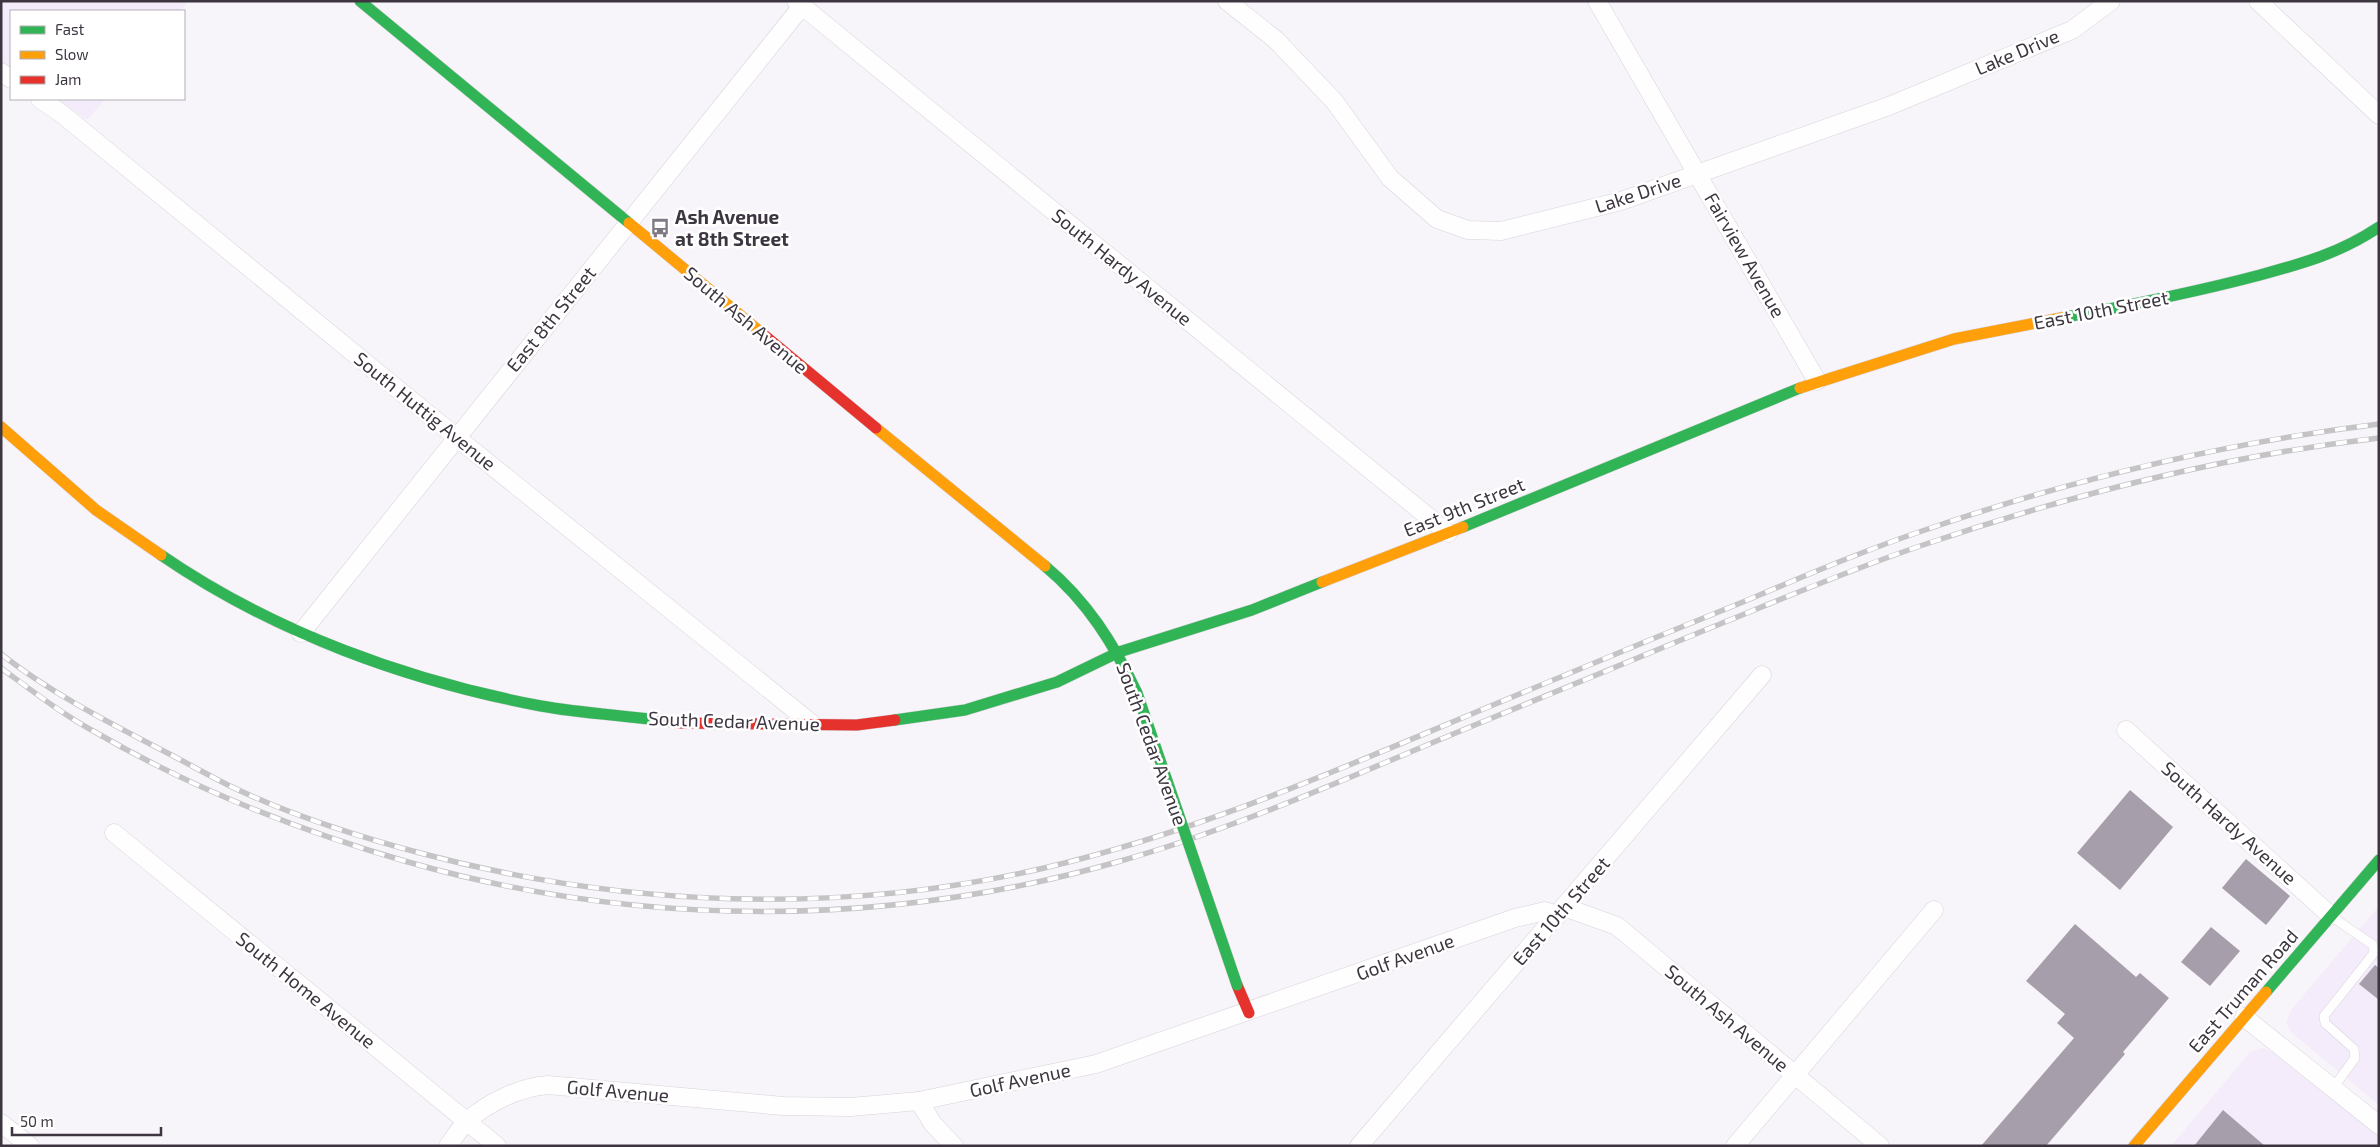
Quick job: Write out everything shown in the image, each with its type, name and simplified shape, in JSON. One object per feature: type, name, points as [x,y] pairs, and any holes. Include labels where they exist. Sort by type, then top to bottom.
[{"type":"street","name":"South Ash Avenue","points":[[360,1],[1067,585],[1096,616],[1119,652]]},
{"type":"street","name":"Lake Drive","points":[[1226,1],[1276,40],[1334,101],[1390,178],[1436,219],[1468,230],[1501,230],[1621,201],[1889,106],[2072,30],[2111,1]]},
{"type":"street","name":"Fairview Avenue","points":[[1597,1],[1817,381]]},
{"type":"street","points":[[2258,1],[2379,115]]},
{"type":"street","name":"East 8th Street","points":[[301,633],[799,4]]},
{"type":"street","name":"South Hardy Avenue","points":[[799,4],[1448,533]]},
{"type":"street","name":"South Huttig Avenue","points":[[41,100],[70,121],[456,437],[811,723]]},
{"type":"street","name":"East 10th Street","points":[[1817,381],[1954,339],[2201,291],[2321,258],[2355,243],[2379,226]]},
{"type":"street","name":"East 9th Street","points":[[1119,652],[1252,610],[1448,533],[1817,381]]},
{"type":"street","name":"South Cedar Avenue","points":[[1,427],[96,510],[190,575],[301,633],[426,678],[542,706],[682,723],[857,725],[965,710],[1057,682],[1119,652],[1137,693],[1248,1013]]},
{"type":"street","name":"East 10th Street","points":[[1359,1146],[1762,676]]},
{"type":"street","name":"South Hardy Avenue","points":[[2126,730],[2331,916]]},
{"type":"street","name":"South Home Avenue","points":[[114,833],[497,1146]]},
{"type":"street","name":"East Truman Road","points":[[2134,1146],[2379,860]]},
{"type":"street","points":[[1735,1146],[1934,910]]},
{"type":"street","name":"Golf Avenue","points":[[448,1146],[467,1122],[506,1096],[532,1086],[548,1085],[782,1106],[851,1107],[919,1101],[1096,1064],[1248,1013],[1515,918],[1544,911],[1561,911]]},
{"type":"street","name":"South Ash Avenue","points":[[1561,911],[1616,926],[1880,1146]]},
{"type":"street","points":[[2244,1017],[2379,1125]]},
{"type":"street","points":[[919,1101],[934,1124],[954,1146]]},
{"type":"street","points":[[1,1123],[30,1146]]},
{"type":"lane","points":[[2331,916],[2373,945],[2374,952],[2324,1016],[2325,1023],[2354,1048],[2355,1058],[2333,1088]]},
{"type":"shaded area","points":[[1,1],[188,1],[181,10],[10,10],[10,66],[1,61]]},
{"type":"shaded area","points":[[58,100],[104,100],[87,120]]},
{"type":"shaded area","points":[[2379,906],[2379,1105],[2292,1033],[2286,1022],[2291,1010]]},
{"type":"shaded area","points":[[2262,1048],[2277,1054],[2379,1136],[2379,1146],[2171,1146],[2250,1052]]},
{"type":"building","points":[[2130,790],[2173,827],[2120,890],[2077,853]]},
{"type":"building","points":[[2246,859],[2290,896],[2266,925],[2222,888]]},
{"type":"building","points":[[2075,924],[2136,977],[2140,973],[2169,998],[2123,1052],[2125,1054],[2046,1146],[1981,1146],[2074,1038],[2057,1023],[2065,1014],[2026,981]]},
{"type":"building","points":[[2211,927],[2240,951],[2210,986],[2181,962]]},
{"type":"building","points":[[2375,965],[2379,968],[2379,1000],[2359,984]]},
{"type":"building","points":[[2223,1110],[2265,1146],[2194,1146]]},
{"type":"railway","points":[[1,654],[37,680],[74,703],[253,797],[324,824],[420,853],[496,871],[574,885],[652,894],[731,899],[810,899],[889,894],[967,883],[1044,868],[1102,853],[1216,817],[1328,774],[1854,556],[1901,538],[1981,512],[2093,479],[2206,452],[2263,441],[2379,424]]},
{"type":"railway","points":[[1,668],[71,718],[132,753],[170,772],[248,807],[287,822],[327,837],[408,862],[495,884],[584,899],[673,908],[762,912],[852,908],[941,899],[1030,884],[1117,862],[1207,833],[1295,800],[1793,594],[1926,544],[2037,509],[2150,479],[2264,455],[2379,438]]},
{"type":"traffic: fast","points":[[360,1],[629,223]]},
{"type":"traffic: fast","points":[[2066,317],[2188,293],[2276,271],[2336,250],[2379,227]]},
{"type":"traffic: fast","points":[[1463,527],[1800,388]]},
{"type":"traffic: fast","points":[[161,555],[204,583],[249,608],[295,630],[392,668],[441,683],[541,706],[658,720]]},
{"type":"traffic: fast","points":[[1045,566],[1074,594],[1098,624],[1119,657],[1137,693]]},
{"type":"traffic: fast","points":[[895,720],[965,710],[1057,682],[1119,652],[1252,610],[1322,582]]},
{"type":"traffic: fast","points":[[1137,693],[1237,985]]},
{"type":"traffic: fast","points":[[2266,992],[2379,860]]},
{"type":"traffic: slow","points":[[629,223],[764,335]]},
{"type":"traffic: slow","points":[[1800,388],[1954,339],[2066,317]]},
{"type":"traffic: slow","points":[[1,427],[96,510],[161,555]]},
{"type":"traffic: slow","points":[[876,428],[1045,566]]},
{"type":"traffic: slow","points":[[1322,582],[1463,527]]},
{"type":"traffic: slow","points":[[2134,1146],[2266,992]]},
{"type":"traffic: jam","points":[[764,335],[876,428]]},
{"type":"traffic: jam","points":[[658,720],[681,723],[857,725],[895,720]]},
{"type":"traffic: jam","points":[[1237,985],[1249,1013]]},
{"type":"place","name":"Ash Avenue at 8th Street","points":[[660,228]]}]
